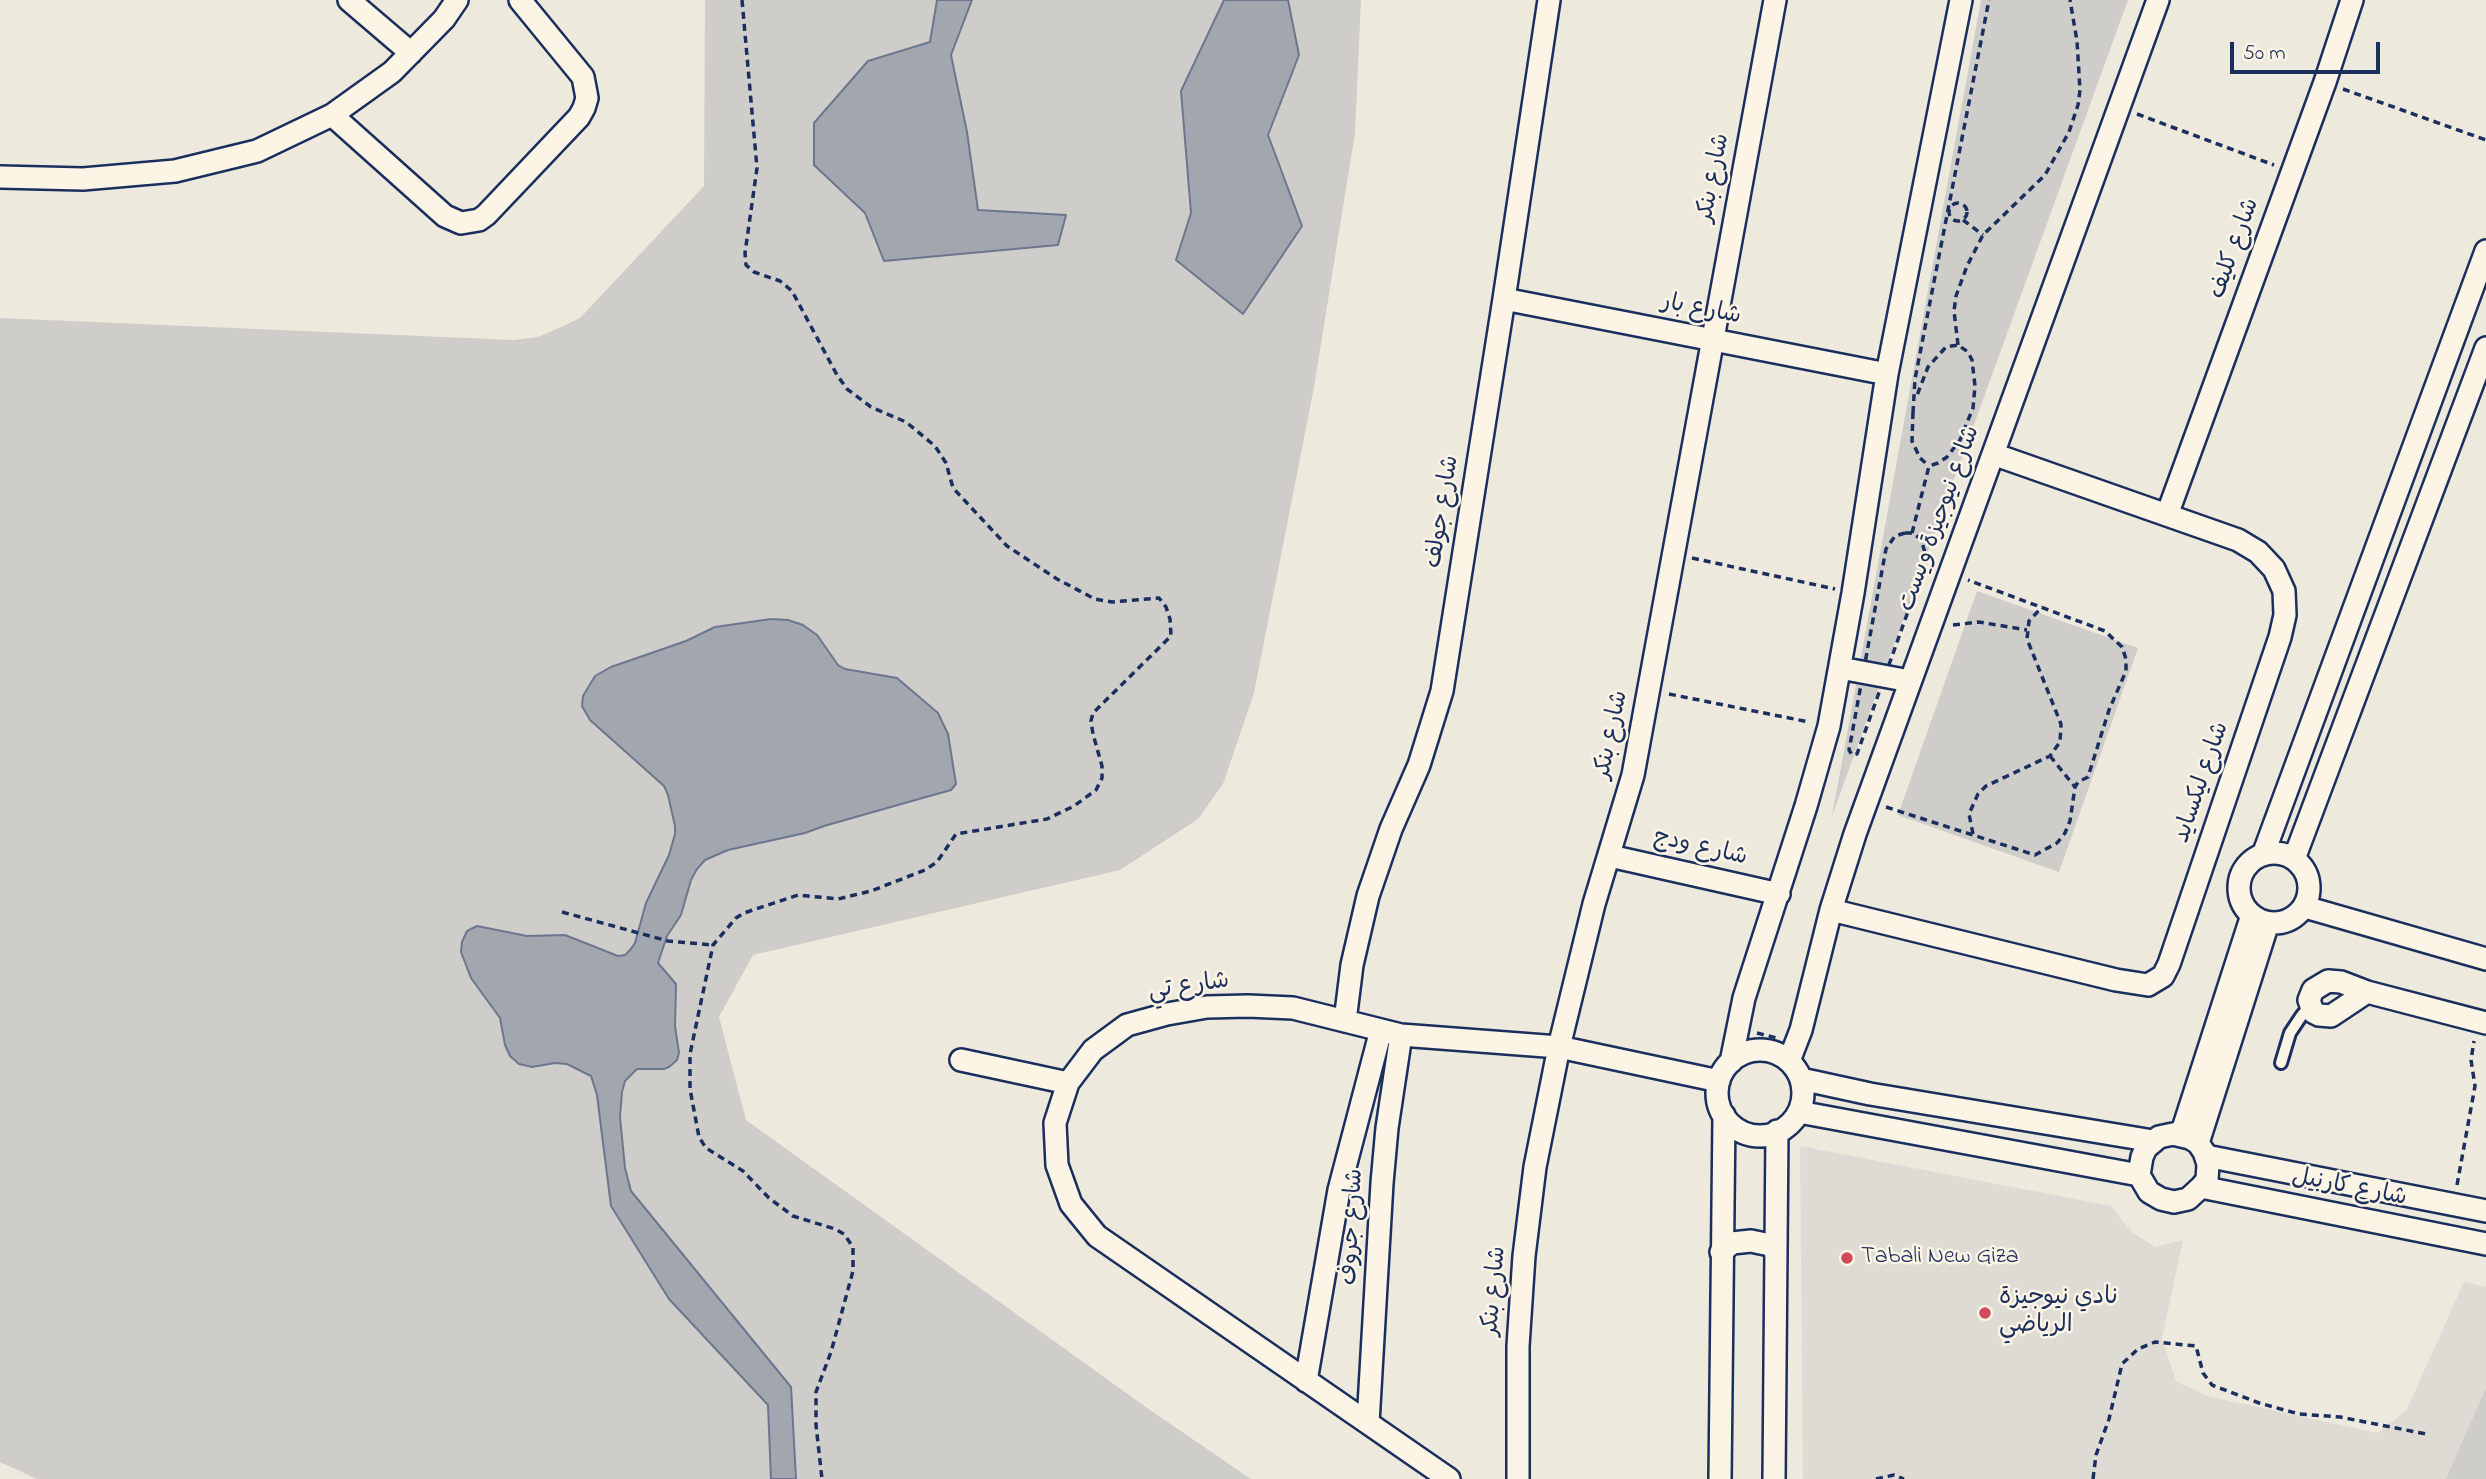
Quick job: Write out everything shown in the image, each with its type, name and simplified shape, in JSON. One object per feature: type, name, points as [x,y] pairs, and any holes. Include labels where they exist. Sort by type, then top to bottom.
[{"type":"street","points":[[349,0],[411,53]]},
{"type":"street","points":[[0,177],[83,179],[176,171],[257,150],[332,115],[392,72],[444,19],[457,0]]},
{"type":"street","points":[[332,115],[445,216],[461,223],[479,220],[579,117],[587,98],[583,77],[520,0]]},
{"type":"street","name":"شارع جولف","points":[[1345,1021],[1352,965],[1368,896],[1391,829],[1419,765],[1441,691],[1549,0]]},
{"type":"street","name":"شارع بنكر","points":[[1518,1479],[1518,1346],[1524,1256],[1535,1167],[1559,1047],[1594,904],[1633,775],[1775,0]]},
{"type":"street","points":[[1796,1061],[1803,1096],[1799,1112],[1786,1128],[1766,1135],[1754,1135],[1742,1132],[1724,1115],[1719,1105],[1719,1081],[1731,1062],[1744,998],[1779,894],[1829,726],[1887,374],[1961,0]]},
{"type":"street","name":"شارع نيوجيزة ويست","points":[[1796,1061],[1831,910],[1867,800],[2158,0]]},
{"type":"street","name":"شارع كليف","points":[[2166,515],[2353,0]]},
{"type":"street","points":[[2263,855],[2486,251]]},
{"type":"street","name":"شارع بار","points":[[1504,299],[1887,374]]},
{"type":"street","points":[[2294,859],[2486,348]]},
{"type":"street","name":"شارع ليكسايد","points":[[1831,910],[2116,980],[2148,985],[2163,976],[2169,964],[2276,650],[2286,615],[2284,591],[2274,569],[2258,552],[2238,540],[1993,454]]},
{"type":"street","points":[[1840,667],[1910,681]]},
{"type":"street","points":[[2279,854],[2294,859],[2301,866],[2310,891],[2305,907],[2288,921],[2260,919],[2241,900],[2240,881],[2248,864],[2263,855],[2279,854]]},
{"type":"street","name":"شارع ودج","points":[[1610,856],[1779,894]]},
{"type":"street","points":[[2305,907],[2486,960]]},
{"type":"street","points":[[2195,1145],[2166,1135],[2153,1141],[2142,1157],[2139,1175],[2149,1192],[2161,1199],[2175,1202],[2188,1199],[2207,1180],[2208,1172],[2195,1145],[2260,919]]},
{"type":"street","points":[[2367,992],[2331,1016],[2319,1015],[2310,1006],[2313,990],[2328,981],[2341,982],[2367,992],[2483,1022]]},
{"type":"street","name":"شارع تي","points":[[1449,1479],[1097,1237],[1071,1204],[1057,1165],[1055,1123],[1068,1083],[1093,1050],[1127,1026],[1167,1014],[1207,1007],[1248,1006],[1293,1008],[1391,1032],[1559,1047],[1719,1081]]},
{"type":"street","name":"شارع جروف","points":[[1306,1381],[1339,1190],[1391,1032]]},
{"type":"street","name":"شارع جروف","points":[[1368,1423],[1391,1032]]},
{"type":"street","points":[[1731,1062],[1754,1050],[1766,1050],[1870,1094],[2153,1141]]},
{"type":"street","points":[[961,1060],[1068,1083]]},
{"type":"street","points":[[1865,1124],[1870,1094]]},
{"type":"street","points":[[1799,1112],[2139,1175]]},
{"type":"street","points":[[1720,1479],[1724,1115]]},
{"type":"street","points":[[1774,1479],[1777,1131]]},
{"type":"street","name":"شارع كارنيل","points":[[2195,1145],[2486,1211]]},
{"type":"street","name":"شارع كارنيل","points":[[2201,1186],[2486,1244]]},
{"type":"street","points":[[1721,1252],[1732,1243],[1751,1241],[1770,1245],[1776,1252]]},
{"type":"lane","points":[[2281,1063],[2290,1033],[2310,1006]]},
{"type":"path","points":[[741,0],[757,168],[745,253],[746,265],[754,272],[780,281],[792,291],[847,389],[871,407],[906,422],[935,446],[946,463],[953,488],[1007,546],[1057,579],[1095,599],[1112,602],[1159,598],[1170,619],[1171,636],[1093,712],[1091,721],[1102,766],[1102,778],[1096,790],[1074,806],[1046,819],[956,834],[937,862],[925,870],[871,891],[838,900],[798,895],[744,913],[736,918],[713,945],[690,1054],[690,1089],[699,1138],[706,1148],[743,1171],[769,1198],[793,1216],[835,1229],[844,1234],[853,1247],[853,1271],[831,1352],[816,1392],[821,1479]]},
{"type":"path","points":[[1929,466],[1920,458],[1912,441],[1915,379],[1989,0]]},
{"type":"path","points":[[1958,345],[1954,311],[1956,296],[1967,266],[1983,235],[2045,175],[2069,132],[2078,105],[2080,90],[2077,41],[2070,0]]},
{"type":"path","points":[[2325,82],[2486,140]]},
{"type":"path","points":[[2119,107],[2292,172]]},
{"type":"path","points":[[1948,212],[1952,204],[1962,204],[1967,212],[1963,220]]},
{"type":"path","points":[[1948,212],[1953,220],[1963,220],[1983,235]]},
{"type":"path","points":[[1913,413],[1917,393],[1928,367],[1946,347],[1958,345],[1968,352],[1972,360],[1975,386],[1973,408],[1960,440],[1947,457],[1929,466]]},
{"type":"path","points":[[1912,533],[1929,466]]},
{"type":"path","points":[[1912,533],[1921,539],[1924,545],[1925,564],[1857,754],[1852,755],[1849,750],[1886,549],[1895,536],[1912,533]]},
{"type":"path","points":[[1672,554],[1853,593]]},
{"type":"path","points":[[1867,800],[2035,855],[2047,850],[2065,833],[2078,782],[2088,777],[2109,710],[2126,671],[2122,648],[2105,631],[1950,573]]},
{"type":"path","points":[[1973,835],[1969,814],[1978,794],[1986,786],[2050,756],[2060,742],[2061,724],[2029,648],[2027,630],[2035,613],[2042,607]]},
{"type":"path","points":[[1930,627],[1979,622],[2027,630]]},
{"type":"path","points":[[1650,691],[1829,726]]},
{"type":"path","points":[[2050,756],[2076,787]]},
{"type":"path","points":[[562,912],[668,941],[713,945]]},
{"type":"path","points":[[2453,1204],[2475,1086],[2471,1055],[2483,1022]]},
{"type":"path","points":[[1738,1029],[1796,1061]]},
{"type":"path","points":[[2093,1479],[2096,1455],[2109,1419],[2122,1364],[2138,1349],[2155,1342],[2196,1346],[2203,1373],[2212,1385],[2259,1403],[2298,1414],[2340,1417],[2426,1434]]},
{"type":"path","points":[[1876,1479],[1894,1475],[1904,1479]]},
{"type":"shaded area","points":[[705,0],[1361,0],[1355,133],[1314,387],[1254,693],[1223,784],[1198,819],[1120,870],[753,955],[719,1017],[746,1120],[1150,1410],[1251,1479],[37,1479],[0,1462],[0,318],[514,340],[538,337],[559,328],[580,318],[704,186]]},
{"type":"shaded area","points":[[937,0],[972,0],[951,55],[967,132],[978,210],[1066,215],[1058,245],[884,261],[865,213],[814,165],[814,123],[868,61],[930,42]]},
{"type":"shaded area","points":[[1224,0],[1288,0],[1299,55],[1268,135],[1302,226],[1243,314],[1176,260],[1191,213],[1181,91]]},
{"type":"shaded area","points":[[1981,0],[2128,0],[1832,816]]},
{"type":"shaded area","points":[[1977,591],[2138,648],[2059,872],[1898,815]]},
{"type":"shaded area","points":[[771,619],[788,620],[803,625],[817,635],[838,665],[845,669],[897,678],[938,713],[948,734],[956,784],[951,790],[805,833],[728,850],[705,860],[691,880],[681,915],[667,936],[658,963],[676,984],[677,1060],[664,1069],[637,1069],[625,1081],[622,1092],[620,1117],[625,1168],[631,1191],[791,1387],[796,1479],[771,1479],[768,1405],[669,1299],[611,1206],[597,1095],[591,1076],[567,1064],[532,1067],[519,1064],[510,1056],[500,1018],[471,978],[461,952],[467,931],[477,926],[527,936],[565,935],[618,956],[625,955],[630,950],[635,943],[646,903],[669,855],[675,826],[664,786],[590,720],[582,706],[583,696],[595,676],[611,667],[686,641],[715,627]]},
{"type":"shaded area","name":"نادي نيوجيزة الرياضي","points":[[1800,1146],[2111,1206],[2132,1232],[2155,1247],[2183,1240],[2162,1338],[2176,1381],[2207,1396],[2377,1433],[2406,1411],[2464,1282],[2486,1287],[2486,1479],[1803,1479]]},
{"type":"shaded area","points":[[2486,1388],[2486,1479],[2446,1479]]},
{"type":"place","name":"Tabali New Giza","points":[[1847,1258]]},
{"type":"place","name":"نادي نيوجيزة الرياضي","points":[[1985,1313]]}]
